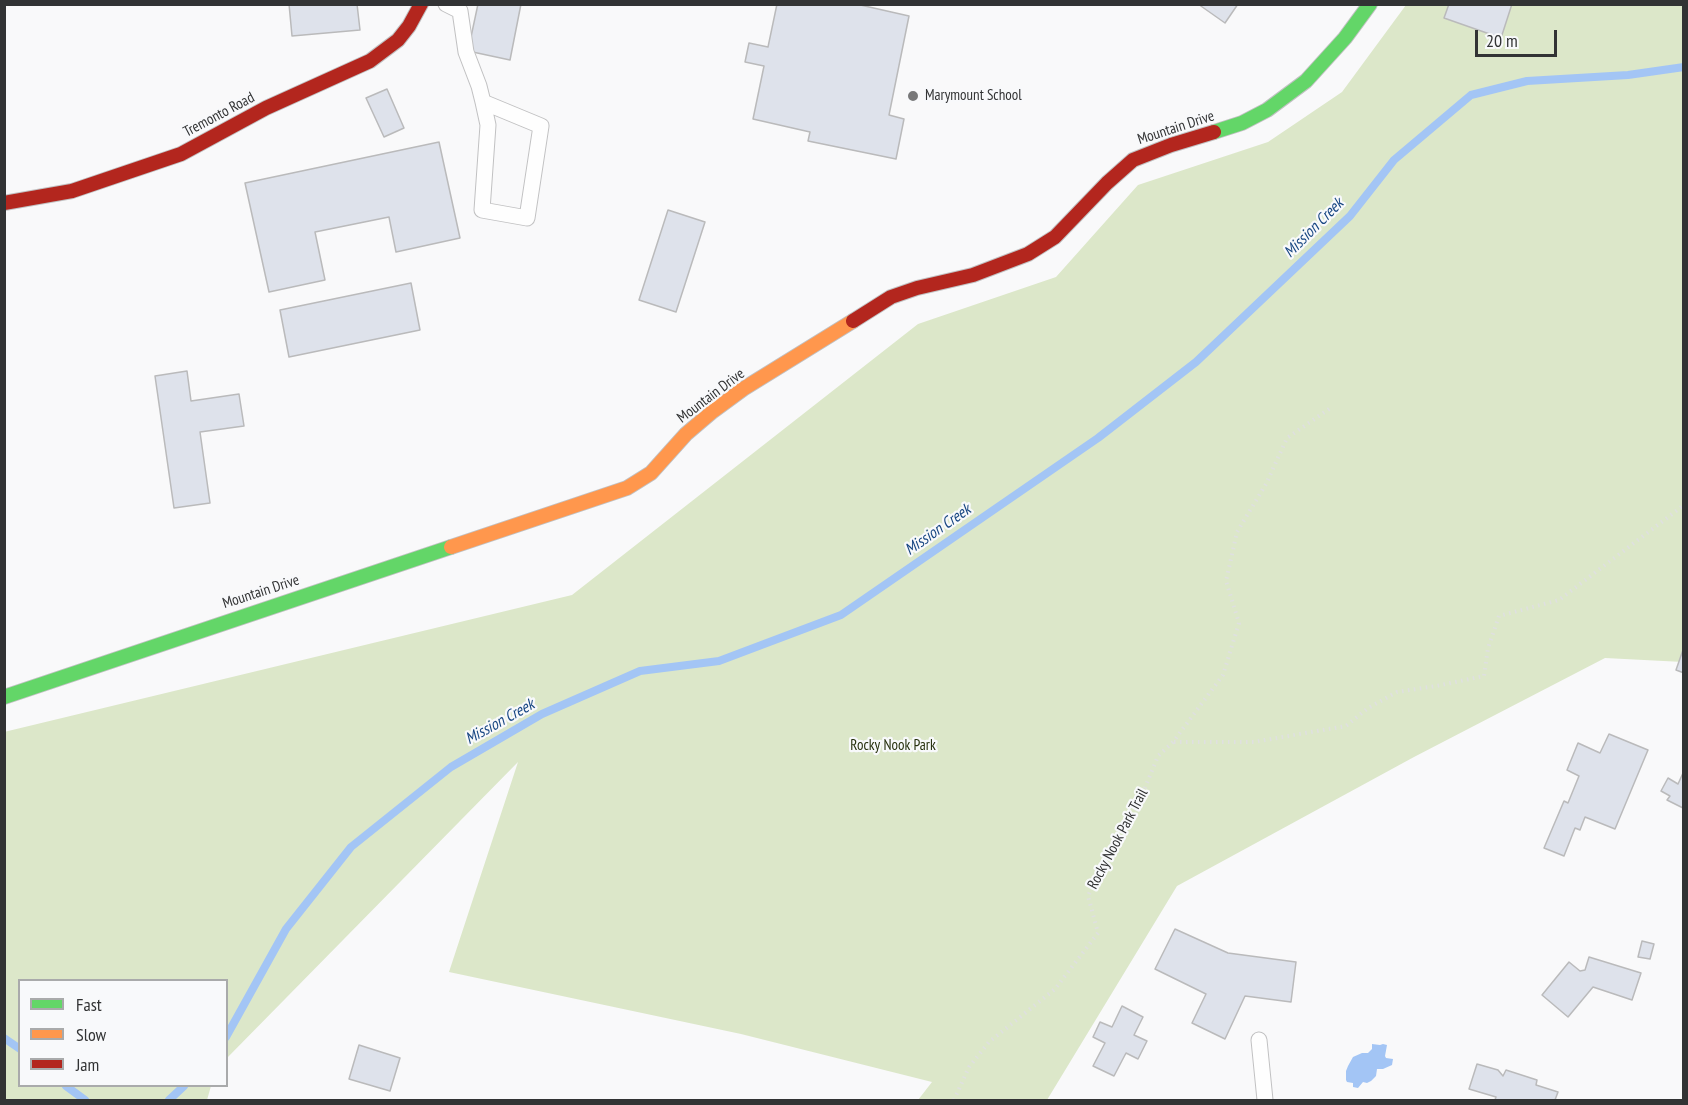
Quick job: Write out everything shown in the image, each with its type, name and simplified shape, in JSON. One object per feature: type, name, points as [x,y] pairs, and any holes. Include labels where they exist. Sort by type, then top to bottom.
[{"type":"street","name":"Tremonto Road","points":[[4,203],[72,191],[181,154],[266,108],[370,61],[398,40],[409,26],[420,4]]},
{"type":"street","name":"Mountain Drive","points":[[4,697],[627,488],[651,473],[686,435],[743,389],[891,297],[917,288],[974,275],[1028,254],[1055,237],[1107,183],[1133,160],[1242,123],[1267,110],[1312,75],[1345,38],[1370,4]]},
{"type":"lane","points":[[446,4],[460,11],[466,52],[479,86],[488,125],[482,210],[527,218],[541,126],[483,102]]},
{"type":"lane","points":[[1259,1040],[1265,1101]]},
{"type":"path","name":"Rocky Nook Park Trail","points":[[954,1101],[969,1067],[989,1042],[1055,988],[1098,933],[1088,896],[1106,856],[1135,812],[1158,756],[1173,742],[1223,675],[1239,623],[1226,581],[1237,532],[1266,484],[1287,438],[1332,407]]},
{"type":"path","points":[[1173,742],[1254,742],[1346,726],[1368,708],[1397,692],[1484,676],[1488,648],[1499,616],[1559,600],[1683,505]]},
{"type":"green space","name":"Rocky Nook Park","points":[[1406,5],[1683,5],[1683,662],[1605,658],[1414,757],[1177,886],[1047,1100],[918,1100],[932,1082],[741,1034],[449,972],[518,762],[228,1057],[228,979],[18,979],[18,1087],[211,1087],[207,1100],[5,1100],[4,732],[572,595],[918,324],[1056,277],[1138,185],[1268,142],[1342,92]]},
{"type":"water","points":[[1372,1044],[1387,1045],[1385,1056],[1393,1059],[1392,1065],[1377,1069],[1376,1076],[1371,1081],[1363,1082],[1358,1088],[1353,1087],[1353,1083],[1346,1080],[1348,1066],[1353,1057],[1368,1053],[1372,1049]]},
{"type":"building","points":[[289,4],[357,4],[360,30],[292,36]]},
{"type":"building","points":[[478,4],[521,4],[510,60],[468,51]]},
{"type":"building","points":[[777,4],[856,4],[909,16],[889,115],[904,119],[896,159],[808,141],[810,132],[753,119],[764,66],[745,62],[749,43],[768,47]]},
{"type":"building","points":[[1198,4],[1238,4],[1225,23]]},
{"type":"building","points":[[1449,4],[1512,4],[1501,38],[1444,18]]},
{"type":"building","points":[[387,89],[404,128],[384,137],[366,98]]},
{"type":"building","points":[[439,142],[460,238],[396,252],[389,217],[315,232],[325,280],[269,292],[245,183]]},
{"type":"building","points":[[668,210],[705,222],[676,312],[639,300]]},
{"type":"building","points":[[411,283],[420,330],[289,357],[280,310]]},
{"type":"building","points":[[187,371],[191,401],[239,394],[244,426],[200,432],[210,503],[174,508],[155,376]]},
{"type":"building","points":[[1684,647],[1684,673],[1676,670]]},
{"type":"building","points":[[1609,734],[1648,750],[1615,829],[1585,817],[1580,830],[1575,828],[1564,856],[1544,848],[1564,801],[1568,803],[1579,776],[1567,770],[1578,743],[1600,753]]},
{"type":"building","points":[[1683,773],[1683,808],[1667,800],[1670,796],[1661,791],[1668,778],[1678,784]]},
{"type":"building","points":[[1175,929],[1228,953],[1296,962],[1291,1002],[1245,996],[1225,1039],[1192,1023],[1206,994],[1155,969]]},
{"type":"building","points":[[1642,941],[1654,944],[1650,959],[1638,957]]},
{"type":"building","points":[[1589,957],[1641,973],[1632,1000],[1593,987],[1568,1017],[1542,995],[1569,962],[1580,971],[1585,970]]},
{"type":"building","points":[[1122,1006],[1143,1017],[1134,1035],[1147,1041],[1138,1059],[1126,1053],[1114,1076],[1093,1066],[1105,1043],[1093,1037],[1100,1022],[1112,1027]]},
{"type":"building","points":[[359,1045],[400,1058],[390,1091],[349,1079]]},
{"type":"building","points":[[1477,1064],[1498,1070],[1503,1076],[1506,1070],[1537,1080],[1536,1085],[1558,1092],[1555,1100],[1495,1100],[1496,1097],[1469,1089]]},
{"type":"waterway","name":"Mission Creek","points":[[228,1033],[286,929],[351,847],[451,767],[542,714],[640,671],[719,661],[841,615],[1098,438],[1196,362],[1350,216],[1394,160],[1471,95],[1527,81],[1628,75],[1684,67]]},
{"type":"waterway","points":[[4,1038],[18,1048]]},
{"type":"waterway","points":[[67,1087],[85,1100]]},
{"type":"waterway","name":"Mission Creek","points":[[169,1100],[183,1087]]},
{"type":"traffic: fast","points":[[1214,132],[1242,123],[1267,110],[1306,81],[1345,38],[1370,4]]},
{"type":"traffic: fast","points":[[4,697],[451,547]]},
{"type":"traffic: slow","points":[[451,547],[627,488],[651,473],[686,434],[713,411],[743,389],[853,321]]},
{"type":"traffic: jam","points":[[4,203],[72,191],[181,154],[266,108],[370,61],[398,40],[421,4]]},
{"type":"traffic: jam","points":[[853,321],[891,297],[917,288],[973,275],[1028,254],[1055,237],[1107,183],[1133,160],[1214,132]]},
{"type":"place","name":"Marymount School","points":[[913,96]]}]
